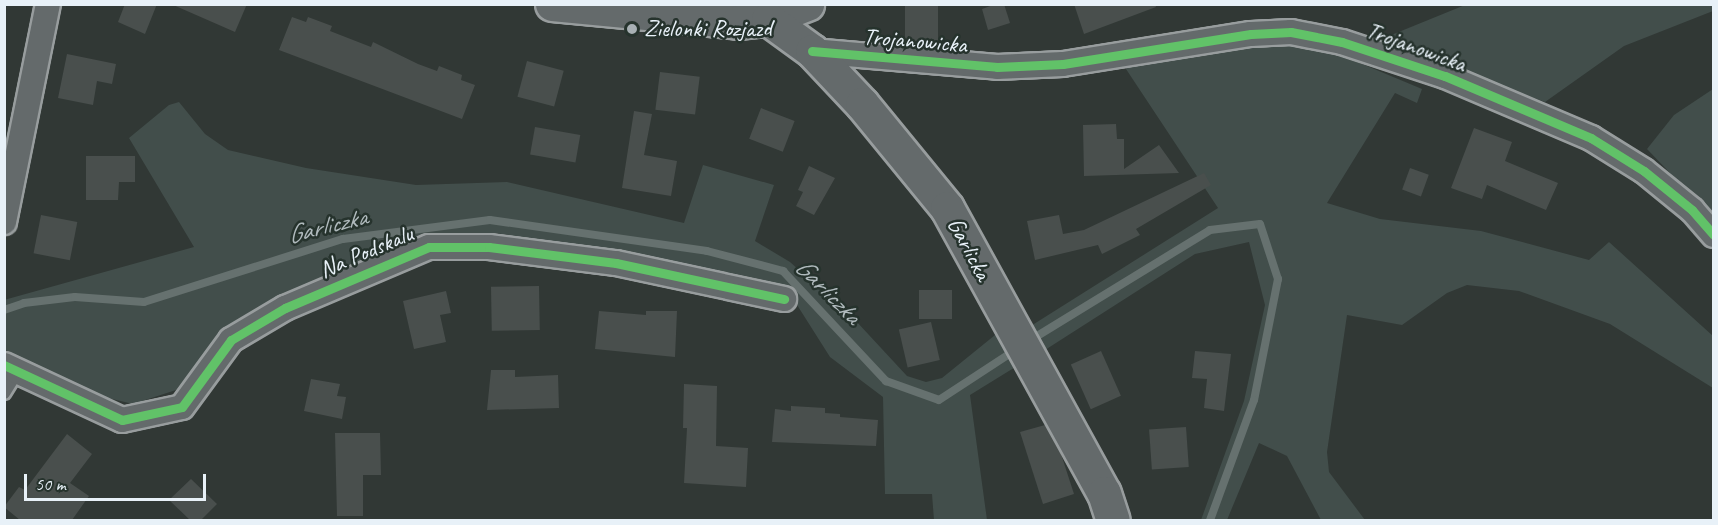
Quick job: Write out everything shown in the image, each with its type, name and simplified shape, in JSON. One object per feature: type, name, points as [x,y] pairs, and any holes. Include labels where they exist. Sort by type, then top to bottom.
[{"type":"street","points":[[4,222],[48,4]]},
{"type":"street","points":[[552,4],[748,17],[807,4]]},
{"type":"street","name":"Garlicka","points":[[748,17],[812,51],[862,104],[947,208],[1104,493],[1113,520]]},
{"type":"street","name":"Trojanowicka","points":[[812,51],[997,67],[1063,64],[1251,34],[1292,32],[1342,42],[1445,76],[1591,138],[1644,171],[1692,210],[1713,235]]},
{"type":"street","name":"Na Podskalu","points":[[8,377],[122,420],[182,407],[231,340],[285,308],[429,247],[489,247],[616,263],[784,299]]},
{"type":"shaded area","points":[[1465,5],[1713,5],[1713,11],[1624,46],[1545,102],[1379,40]]},
{"type":"shaded area","points":[[1277,43],[1324,48],[1422,89],[1417,103],[1395,93],[1327,203],[1380,219],[1481,231],[1589,260],[1609,242],[1713,336],[1713,388],[1610,324],[1519,291],[1467,285],[1447,293],[1402,325],[1347,315],[1327,452],[1329,472],[1365,520],[1321,520],[1287,456],[1259,443],[1227,520],[1201,520],[1244,401],[1265,305],[1249,242],[1195,254],[1045,350],[1026,329],[1218,208],[1124,66],[1234,45]]},
{"type":"shaded area","points":[[1713,89],[1713,218],[1647,149],[1674,115]]},
{"type":"shaded area","points":[[179,102],[205,134],[228,150],[306,168],[416,185],[507,182],[684,223],[703,165],[774,185],[755,241],[790,262],[856,321],[907,376],[926,382],[942,378],[1000,331],[1017,366],[970,395],[987,520],[934,520],[932,494],[885,494],[883,397],[830,357],[785,286],[496,233],[427,240],[282,299],[229,326],[176,390],[133,404],[79,391],[5,350],[4,300],[194,247],[129,138],[169,105]]},
{"type":"building","points":[[125,4],[157,4],[145,34],[118,22]]},
{"type":"building","points":[[171,4],[247,4],[235,32]]},
{"type":"building","points":[[905,4],[938,4],[938,41],[905,41]]},
{"type":"building","points":[[1004,4],[1010,23],[988,30],[982,9]]},
{"type":"building","points":[[1074,4],[1155,4],[1156,7],[1084,34]]},
{"type":"building","points":[[292,17],[306,22],[308,17],[332,26],[330,31],[371,47],[373,42],[418,64],[437,71],[439,66],[462,75],[461,80],[475,85],[462,119],[279,50]]},
{"type":"building","points":[[67,54],[116,64],[112,84],[97,81],[93,105],[58,98]]},
{"type":"building","points":[[527,61],[564,71],[554,107],[517,97]]},
{"type":"building","points":[[660,72],[700,77],[695,115],[655,110]]},
{"type":"building","points":[[761,108],[795,121],[783,152],[749,139]]},
{"type":"building","points":[[634,111],[652,114],[644,155],[677,161],[671,196],[622,188]]},
{"type":"building","points":[[1116,124],[1117,139],[1124,139],[1124,169],[1159,145],[1179,173],[1084,176],[1083,125]]},
{"type":"building","points":[[535,127],[580,135],[575,163],[530,155]]},
{"type":"building","points":[[1474,128],[1512,142],[1505,161],[1558,183],[1546,210],[1487,185],[1482,199],[1451,188]]},
{"type":"building","points":[[86,156],[135,156],[135,182],[119,182],[118,200],[86,200]]},
{"type":"building","points":[[809,166],[835,178],[814,215],[796,206],[803,192],[798,190]]},
{"type":"building","points":[[1410,168],[1429,175],[1421,196],[1402,190]]},
{"type":"building","points":[[1204,173],[1211,185],[1136,229],[1140,235],[1102,254],[1098,245],[1035,260],[1027,221],[1059,215],[1063,234],[1084,230]]},
{"type":"building","points":[[41,215],[77,222],[70,260],[34,253]]},
{"type":"building","points":[[539,286],[540,330],[492,331],[491,287]]},
{"type":"building","points":[[919,290],[952,290],[952,319],[919,319]]},
{"type":"building","points":[[446,291],[451,313],[440,315],[446,342],[414,349],[403,301]]},
{"type":"building","points":[[599,311],[646,315],[646,311],[677,311],[675,357],[595,349]]},
{"type":"building","points":[[931,322],[940,360],[908,367],[899,329]]},
{"type":"building","points":[[1101,351],[1121,396],[1091,409],[1071,364]]},
{"type":"building","points":[[1195,351],[1231,354],[1224,411],[1204,408],[1207,379],[1192,378]]},
{"type":"building","points":[[491,370],[515,370],[515,377],[558,375],[559,408],[487,410]]},
{"type":"building","points":[[311,379],[340,384],[337,396],[346,397],[342,419],[304,411]]},
{"type":"building","points":[[684,384],[717,386],[716,446],[748,448],[746,487],[684,483],[687,428],[683,428]]},
{"type":"building","points":[[791,406],[825,408],[825,413],[840,414],[840,417],[878,420],[876,446],[772,442],[775,409],[791,411]]},
{"type":"building","points":[[1045,425],[1061,454],[1074,494],[1043,504],[1020,432]]},
{"type":"building","points":[[1186,427],[1189,467],[1152,469],[1149,430]]},
{"type":"building","points":[[335,433],[380,433],[381,475],[363,475],[363,516],[337,516]]},
{"type":"building","points":[[67,434],[92,454],[70,483],[89,496],[72,520],[20,520],[4,507],[19,487],[25,490]]},
{"type":"building","points":[[191,479],[217,504],[201,520],[190,520],[169,500]]},
{"type":"waterway","name":"Garliczka","points":[[4,310],[24,303],[75,297],[144,302],[343,239],[490,220],[707,251],[783,271],[886,381],[939,400],[1017,349]]},
{"type":"waterway","name":"Garliczka","points":[[1029,341],[1210,230],[1260,224],[1278,279],[1254,400],[1210,520]]},
{"type":"cycle path","points":[[812,51],[997,67],[1063,64],[1251,34],[1291,32],[1342,42],[1445,76],[1591,138],[1644,171],[1692,210],[1714,235]]},
{"type":"cycle path","points":[[4,365],[122,420],[182,407],[231,340],[285,308],[429,247],[489,247],[616,263],[784,299]]},
{"type":"place","name":"Zielonki Rozjazd","points":[[632,29]]}]
